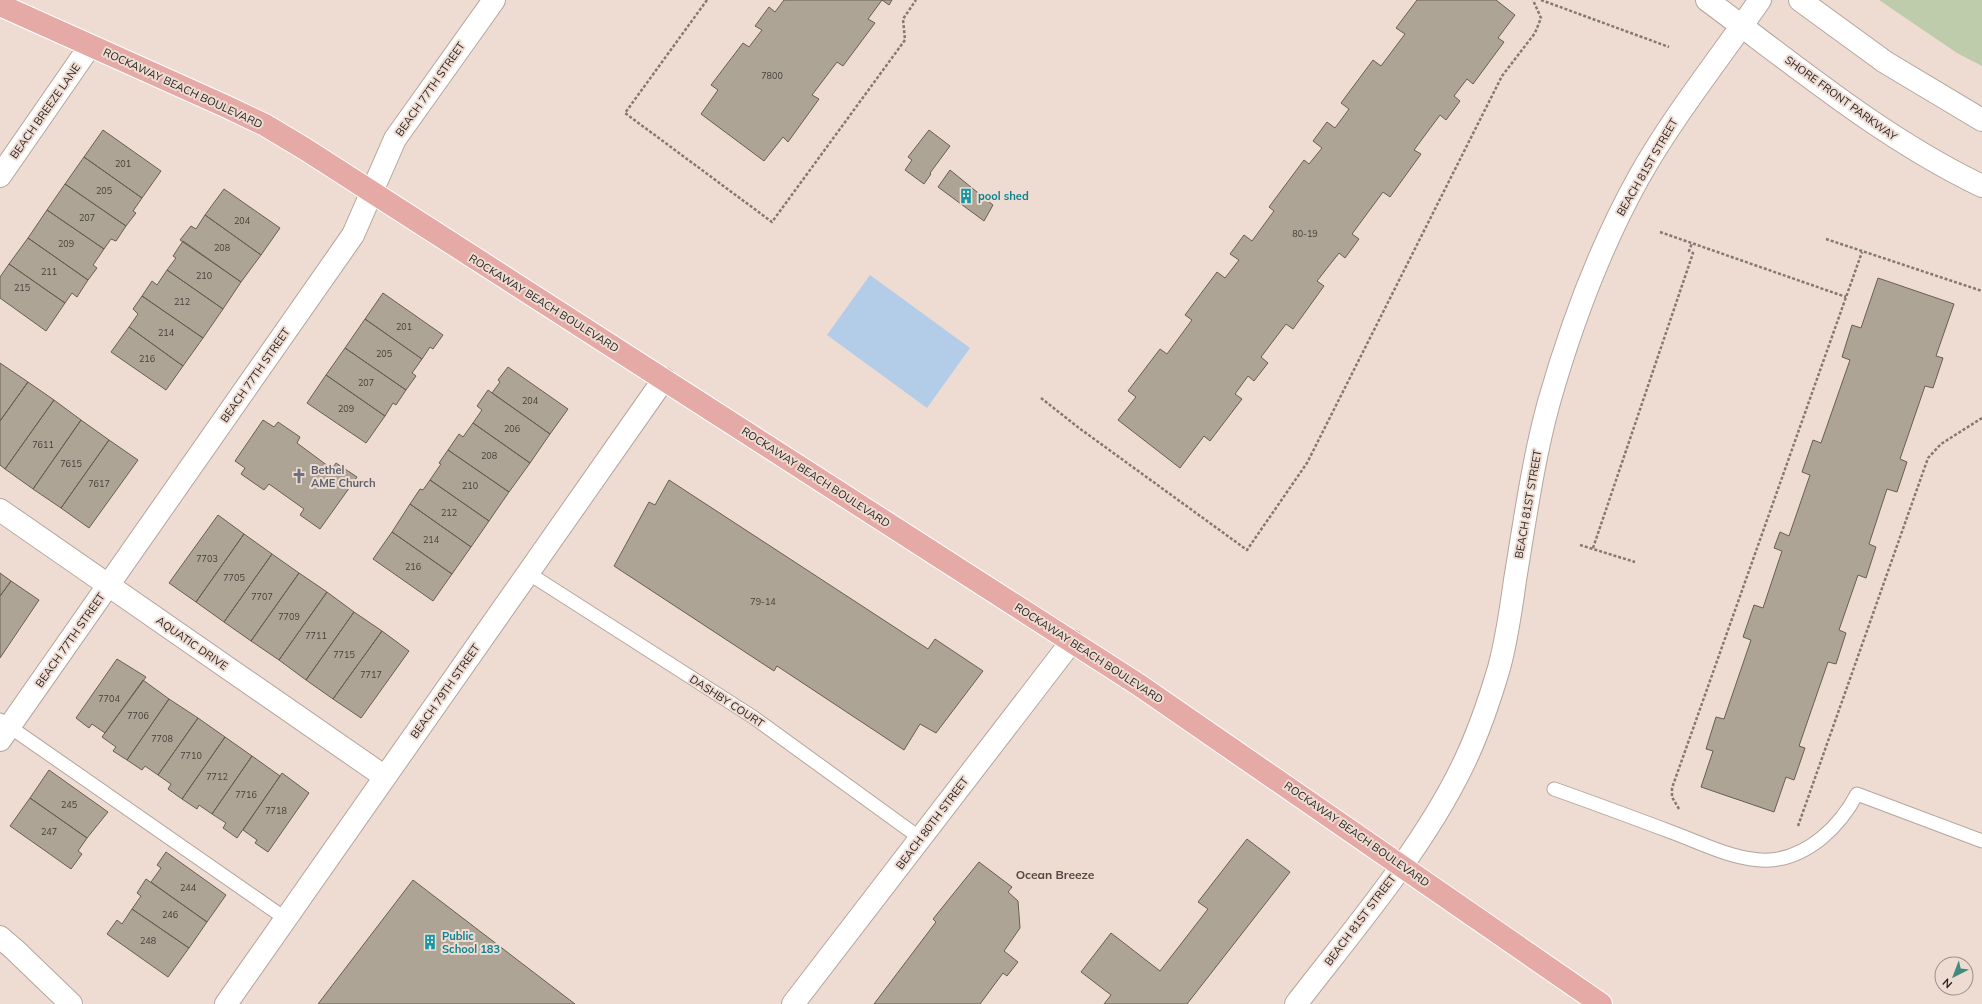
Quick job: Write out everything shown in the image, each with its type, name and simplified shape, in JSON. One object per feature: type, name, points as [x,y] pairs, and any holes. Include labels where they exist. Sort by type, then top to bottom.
[{"type":"main road","name":"ROCKAWAY BEACH BOULEVARD","points":[[0,6],[265,125],[664,379],[1189,718],[1601,1004]]},
{"type":"street","name":"BEACH 77TH STREET","points":[[3,729],[108,585],[353,235],[395,139],[494,0]]},
{"type":"street","name":"SHORE FRONT PARKWAY","points":[[1707,0],[1903,143],[1936,163],[1982,186]]},
{"type":"street","name":"BEACH 81ST STREET","points":[[1296,1004],[1401,865],[1432,821],[1462,768],[1477,732],[1499,668],[1507,632],[1532,470],[1549,402],[1574,326],[1621,211],[1659,144],[1760,0]]},
{"type":"street","points":[[1800,0],[1885,62],[1982,120]]},
{"type":"street","name":"BEACH BREEZE LANE","points":[[0,176],[90,46]]},
{"type":"street","name":"BEACH 79TH STREET","points":[[226,1004],[664,379]]},
{"type":"street","name":"AQUATIC DRIVE","points":[[0,510],[385,777]]},
{"type":"street","name":"BEACH 80TH STREET","points":[[793,1004],[1072,642]]},
{"type":"street","points":[[0,937],[20,954],[71,1004]]},
{"type":"lane","name":"DASHBY COURT","points":[[528,573],[753,717],[920,838]]},
{"type":"lane","points":[[3,729],[286,920]]},
{"type":"lane","points":[[1554,789],[1720,850],[1755,859],[1770,860],[1786,857],[1816,842],[1840,821],[1856,794],[1982,841]]},
{"type":"path","points":[[707,0],[624,112],[772,222],[905,40],[903,19],[916,0]]},
{"type":"path","points":[[1041,398],[1079,428],[1247,550],[1307,463],[1502,76],[1535,33],[1541,18],[1533,0]]},
{"type":"path","points":[[1541,0],[1669,47]]},
{"type":"path","points":[[1660,232],[1846,297]]},
{"type":"path","points":[[1826,239],[1982,291]]},
{"type":"path","points":[[1593,548],[1692,259],[1693,253],[1689,251],[1692,243]]},
{"type":"path","points":[[1684,813],[1679,809],[1672,797],[1672,788],[1862,252]]},
{"type":"path","points":[[1797,828],[1928,458],[1941,444],[1982,418]]},
{"type":"path","points":[[1580,545],[1635,562]]},
{"type":"green space","points":[[1879,0],[1982,0],[1982,66],[1957,53]]},
{"type":"water","points":[[870,275],[970,348],[927,408],[827,335]]},
{"type":"building","points":[[784,0],[882,0],[868,19],[875,23],[843,66],[837,62],[812,95],[819,99],[788,142],[783,137],[764,161],[701,114],[718,90],[711,85],[743,43],[749,47],[762,30],[755,26],[769,7],[775,12]]},
{"type":"building","points":[[882,0],[892,0],[889,5]]},
{"type":"building","points":[[1417,0],[1496,0],[1515,15],[1498,38],[1504,42],[1473,84],[1467,79],[1454,96],[1460,101],[1446,120],[1440,115],[1414,150],[1421,154],[1390,197],[1383,192],[1352,234],[1359,239],[1345,258],[1339,253],[1317,281],[1324,286],[1293,329],[1286,324],[1261,357],[1268,363],[1254,381],[1248,376],[1235,394],[1242,399],[1210,441],[1204,436],[1180,468],[1118,420],[1136,397],[1128,391],[1160,349],[1167,354],[1192,320],[1185,315],[1217,272],[1225,278],[1239,260],[1230,254],[1244,235],[1252,241],[1274,211],[1269,207],[1304,160],[1309,164],[1322,148],[1313,141],[1327,122],[1335,128],[1349,109],[1341,103],[1373,60],[1381,66],[1405,34],[1396,28]]},
{"type":"building","points":[[103,130],[161,171],[142,198],[84,157]]},
{"type":"building","points":[[929,130],[950,146],[930,173],[931,174],[924,184],[905,170],[912,160],[908,157]]},
{"type":"building","points":[[84,157],[142,198],[133,211],[136,213],[126,226],[65,184]]},
{"type":"building","name":"pool shed","points":[[950,170],[993,205],[984,221],[938,187]]},
{"type":"building","points":[[65,184],[126,226],[116,241],[111,239],[104,249],[47,210]]},
{"type":"building","points":[[224,189],[280,228],[261,255],[205,215]]},
{"type":"building","points":[[47,210],[104,249],[93,265],[97,268],[88,280],[28,238]]},
{"type":"building","points":[[205,215],[261,255],[241,282],[180,240],[191,226],[196,229]]},
{"type":"building","points":[[28,238],[88,280],[77,297],[72,293],[65,303],[9,264]]},
{"type":"building","points":[[183,241],[241,282],[223,309],[167,270],[176,258],[173,256]]},
{"type":"building","points":[[9,264],[65,303],[46,331],[0,298],[0,277]]},
{"type":"building","points":[[167,270],[223,309],[203,338],[142,296],[152,281],[157,285]]},
{"type":"building","points":[[1878,278],[1954,304],[1936,356],[1943,358],[1933,388],[1925,386],[1900,459],[1907,462],[1897,492],[1887,489],[1869,544],[1876,547],[1866,578],[1858,575],[1839,630],[1846,633],[1836,664],[1828,662],[1799,746],[1805,748],[1794,780],[1786,777],[1774,812],[1701,787],[1713,751],[1706,749],[1716,717],[1724,719],[1751,640],[1743,637],[1754,605],[1763,608],[1782,551],[1774,548],[1780,532],[1789,536],[1810,475],[1802,472],[1813,440],[1821,443],[1850,360],[1842,357],[1852,325],[1861,328]]},
{"type":"building","points":[[383,293],[443,335],[433,349],[430,347],[422,359],[365,319]]},
{"type":"building","points":[[142,296],[203,338],[183,366],[129,327],[138,314],[133,309]]},
{"type":"building","points":[[365,319],[422,359],[412,373],[416,376],[406,390],[345,348]]},
{"type":"building","points":[[129,327],[183,366],[166,390],[111,352]]},
{"type":"building","points":[[345,348],[406,390],[396,405],[393,403],[385,416],[326,375]]},
{"type":"building","points":[[0,363],[28,382],[0,421]]},
{"type":"building","points":[[508,367],[568,409],[550,434],[492,393],[500,382],[498,380]]},
{"type":"building","points":[[326,375],[385,416],[366,443],[307,403]]},
{"type":"building","points":[[28,382],[54,400],[5,469],[0,465],[0,421]]},
{"type":"building","points":[[488,390],[550,434],[530,463],[473,423],[482,410],[477,406]]},
{"type":"building","points":[[54,400],[81,420],[33,489],[5,469]]},
{"type":"building","points":[[81,420],[109,440],[61,508],[33,489]]},
{"type":"building","name":"Bethel AME Church","points":[[263,420],[274,427],[278,422],[300,437],[297,443],[332,469],[336,463],[357,477],[320,529],[300,515],[304,509],[269,484],[264,490],[241,474],[245,468],[235,461]]},
{"type":"building","points":[[473,423],[530,463],[509,492],[448,450],[459,434],[463,437]]},
{"type":"building","points":[[109,440],[138,460],[89,528],[61,508]]},
{"type":"building","points":[[448,450],[509,492],[489,521],[430,480],[441,464],[439,463]]},
{"type":"building","points":[[430,480],[489,521],[471,547],[410,504],[420,489],[423,490]]},
{"type":"building","points":[[669,480],[928,649],[935,639],[983,671],[936,733],[920,724],[904,750],[777,666],[774,671],[614,566],[649,502],[655,505]]},
{"type":"building","points":[[410,504],[471,547],[452,574],[392,532]]},
{"type":"building","points":[[218,515],[244,534],[196,602],[169,583]]},
{"type":"building","points":[[392,532],[452,574],[433,601],[373,559]]},
{"type":"building","points":[[244,534],[272,554],[224,622],[196,602]]},
{"type":"building","points":[[272,554],[299,573],[251,641],[224,622]]},
{"type":"building","points":[[0,573],[11,581],[0,596]]},
{"type":"building","points":[[299,573],[327,592],[279,660],[251,641]]},
{"type":"building","points":[[11,581],[39,600],[0,658],[0,596]]},
{"type":"building","points":[[327,592],[354,612],[306,680],[279,660]]},
{"type":"building","points":[[354,612],[382,631],[333,699],[306,680]]},
{"type":"building","points":[[382,631],[409,651],[361,718],[333,699]]},
{"type":"building","points":[[117,659],[146,677],[105,733],[92,724],[89,728],[76,718]]},
{"type":"building","points":[[143,680],[169,699],[127,760],[113,751],[116,747],[102,737]]},
{"type":"building","points":[[169,699],[198,718],[158,775],[145,766],[142,770],[127,760]]},
{"type":"building","points":[[198,718],[225,737],[182,799],[168,789],[171,784],[158,775]]},
{"type":"building","points":[[225,737],[252,756],[212,814],[199,805],[197,809],[182,799]]},
{"type":"building","points":[[252,756],[280,776],[237,838],[223,828],[226,823],[212,814]]},
{"type":"building","points":[[49,770],[108,812],[87,838],[30,798]]},
{"type":"building","points":[[282,773],[309,793],[268,852],[255,843],[257,840],[243,830]]},
{"type":"building","points":[[30,798],[87,838],[78,851],[82,854],[71,869],[10,826]]},
{"type":"building","points":[[1247,839],[1290,872],[1187,1004],[1104,1004],[1111,995],[1081,972],[1111,933],[1160,971],[1208,909],[1198,902]]},
{"type":"building","points":[[166,852],[226,895],[207,922],[151,882],[161,868],[157,865]]},
{"type":"building","points":[[979,862],[1012,887],[1008,892],[1018,901],[1020,928],[1004,951],[1018,962],[1007,976],[1003,973],[980,1004],[874,1004],[936,922],[933,919]]},
{"type":"building","points":[[146,879],[207,922],[189,948],[132,909],[141,896],[137,893]]},
{"type":"building","name":"Public School 183","points":[[413,880],[575,1004],[318,1004]]},
{"type":"building","points":[[132,909],[189,948],[168,977],[107,934],[117,920],[122,924]]},
{"type":"place","name":"pool shed","points":[[966,196]]},
{"type":"place","name":"Bethel AME Church","points":[[299,476]]},
{"type":"place","name":"Public School 183","points":[[430,942]]},
{"type":"district","name":"Ocean Breeze","points":[[1055,875]]}]
